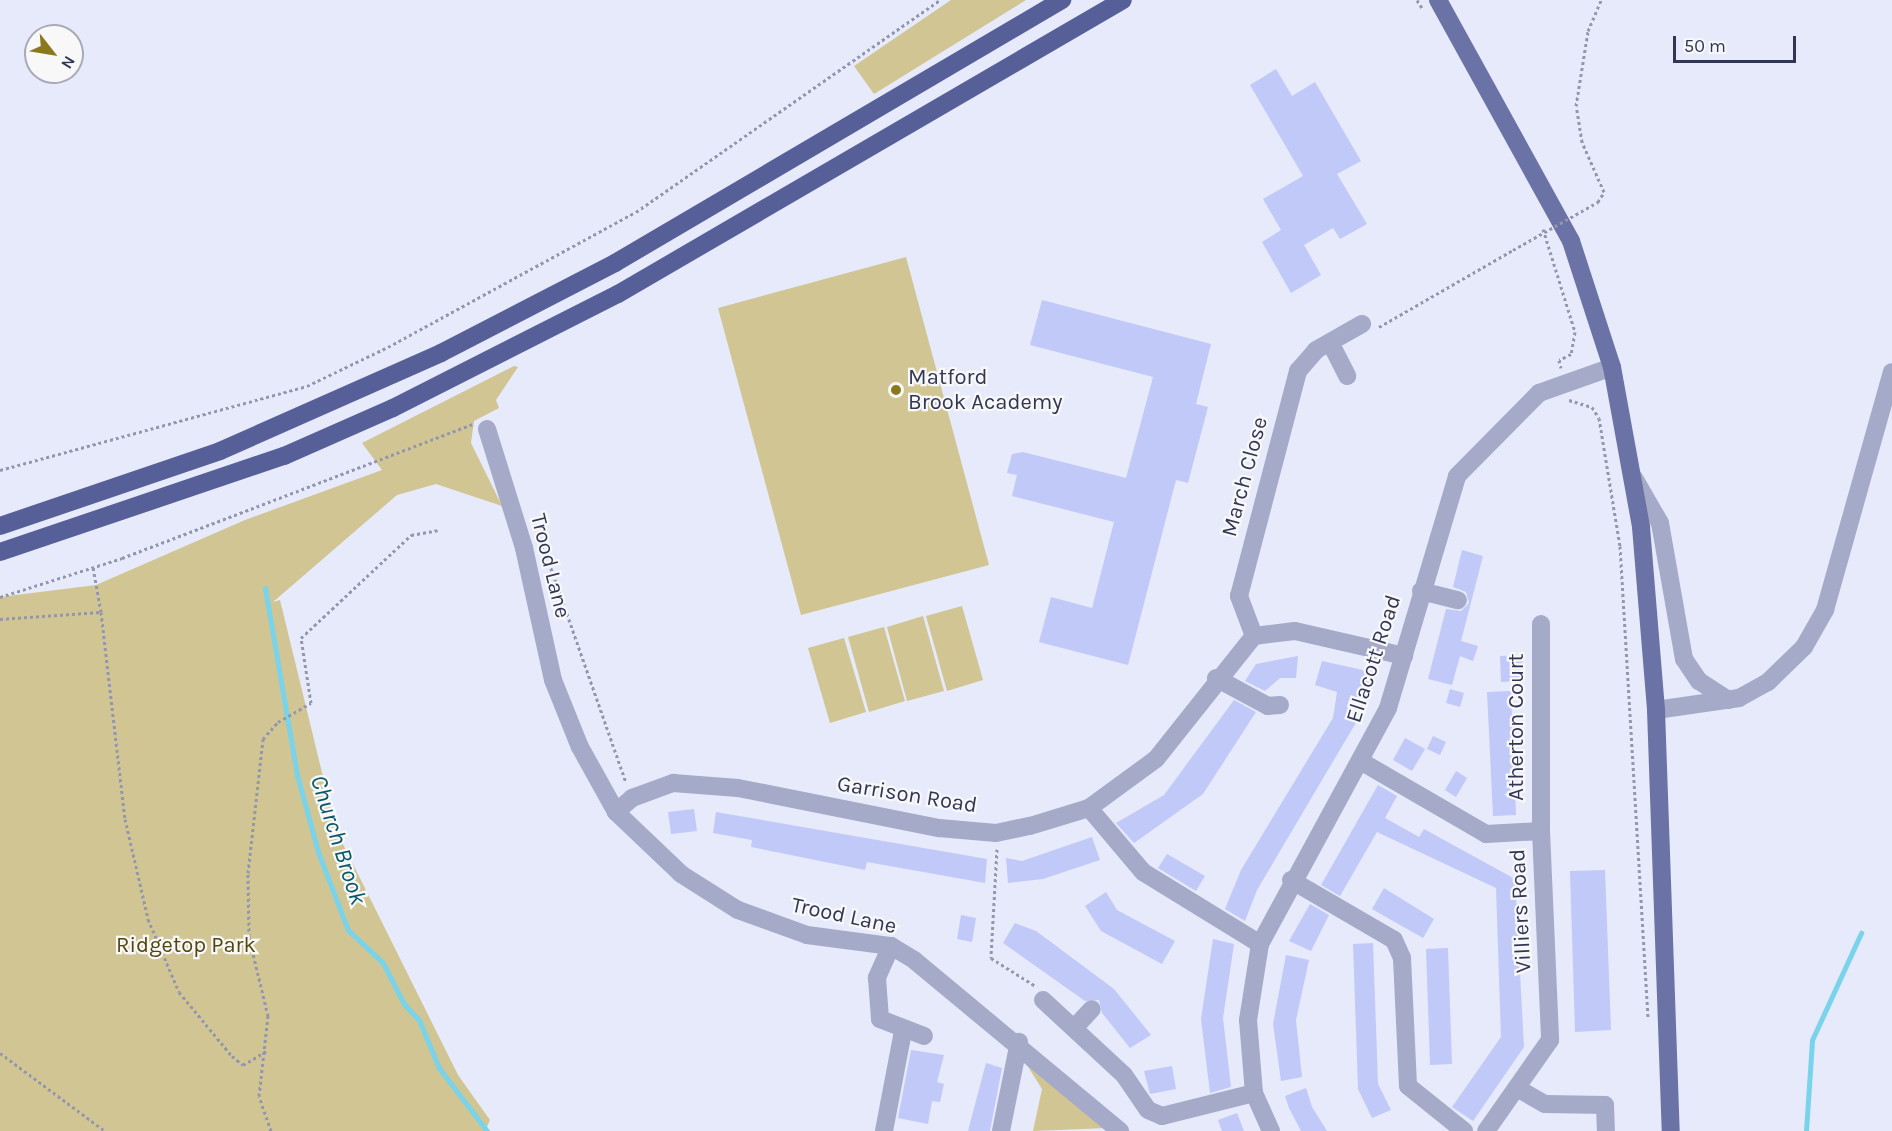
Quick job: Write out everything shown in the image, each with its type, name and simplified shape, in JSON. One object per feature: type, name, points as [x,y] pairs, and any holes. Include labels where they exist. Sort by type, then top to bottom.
[{"type":"highway","points":[[0,526],[220,451],[450,348],[615,263],[1062,0]]},
{"type":"highway","points":[[0,560],[284,456],[393,408],[618,294],[1123,0]]},
{"type":"highway","points":[[0,552],[109,520]]},
{"type":"main road","points":[[1438,0],[1571,241],[1612,367],[1634,478],[1656,710],[1671,1131]]},
{"type":"street","name":"March Close","points":[[1254,636],[1241,610],[1244,574],[1298,371],[1316,350],[1331,344],[1362,324]]},
{"type":"street","points":[[1331,344],[1347,376]]},
{"type":"street","name":"Ellacott Road","points":[[1271,1131],[1254,1093],[1248,1020],[1260,944],[1292,880],[1362,762],[1404,656],[1421,591],[1457,476],[1516,411],[1564,382],[1612,367]]},
{"type":"street","points":[[1656,710],[1728,700],[1787,666],[1825,610],[1892,372]]},
{"type":"street","name":"Trood Lane","points":[[487,429],[524,548],[553,680],[580,747],[616,812],[681,874],[738,910],[807,935],[891,946],[1019,1042],[1120,1131]]},
{"type":"street","points":[[1634,478],[1660,523],[1684,659],[1698,681],[1728,700]]},
{"type":"street","points":[[1421,591],[1458,600]]},
{"type":"street","name":"Atherton Court","points":[[1541,624],[1541,831]]},
{"type":"street","points":[[1254,636],[1296,631],[1404,656]]},
{"type":"street","name":"Garrison Road","points":[[616,812],[632,798],[673,783],[738,788],[939,828],[996,832],[1089,808],[1156,759],[1183,732],[1216,678],[1254,636]]},
{"type":"street","points":[[1216,678],[1268,706],[1280,705]]},
{"type":"street","name":"Villiers Road","points":[[1362,762],[1486,834],[1541,831],[1550,1040],[1486,1131]]},
{"type":"street","points":[[1089,808],[1143,872],[1260,944]]},
{"type":"street","points":[[1292,880],[1394,940],[1402,958],[1408,1086],[1464,1131]]},
{"type":"street","points":[[891,946],[878,978],[876,1004],[880,1019],[903,1031],[924,1036]]},
{"type":"street","points":[[1043,1000],[1076,1026],[1136,1088],[1148,1110],[1161,1116],[1254,1093]]},
{"type":"street","points":[[1076,1026],[1092,1009]]},
{"type":"street","points":[[884,1131],[903,1031]]},
{"type":"street","points":[[1001,1131],[1019,1042]]},
{"type":"street","points":[[1517,1088],[1545,1104],[1605,1105],[1605,1131]]},
{"type":"path","points":[[0,470],[307,386],[388,347],[636,212],[940,0]]},
{"type":"path","points":[[1417,0],[1428,19]]},
{"type":"path","points":[[1362,324],[1378,328],[1390,323],[1598,202],[1604,192],[1582,142],[1576,106],[1588,31],[1600,0]]},
{"type":"path","points":[[1539,220],[1575,332],[1571,354],[1559,360],[1569,402],[1592,407],[1599,418],[1614,497],[1625,597],[1648,1022]]},
{"type":"path","points":[[0,597],[93,567],[462,425],[487,429]]},
{"type":"path","points":[[538,529],[632,798]]},
{"type":"path","points":[[271,1131],[259,1096],[266,1050],[268,1016],[249,937],[248,873],[263,739],[278,722],[292,716],[310,703],[301,638],[411,535],[438,530]]},
{"type":"path","points":[[93,567],[101,612],[125,819],[148,920],[179,992],[232,1056],[243,1065],[266,1050]]},
{"type":"path","points":[[0,619],[101,612]]},
{"type":"path","points":[[996,832],[991,958],[1045,992],[1043,1000]]},
{"type":"path","points":[[0,1053],[105,1131]]},
{"type":"green space","points":[[951,0],[1026,0],[874,94],[854,66]]},
{"type":"green space","points":[[906,257],[989,565],[801,615],[718,308]]},
{"type":"green space","name":"Ridgetop Park","points":[[514,366],[518,367],[496,400],[499,408],[474,421],[471,443],[502,506],[436,484],[397,495],[273,602],[280,600],[336,830],[458,1075],[490,1120],[485,1131],[0,1131],[0,597],[96,585],[245,520],[382,470],[362,443]]},
{"type":"green space","points":[[962,606],[983,680],[947,691],[926,616]]},
{"type":"green space","points":[[923,616],[944,691],[907,701],[887,627]]},
{"type":"green space","points":[[884,627],[905,701],[869,712],[848,637]]},
{"type":"green space","points":[[844,638],[866,712],[830,723],[808,648]]},
{"type":"green space","points":[[1020,1054],[1107,1128],[1033,1131],[1042,1089]]},
{"type":"building","points":[[1276,69],[1292,96],[1315,82],[1361,161],[1337,174],[1367,224],[1340,239],[1333,228],[1304,245],[1321,275],[1291,293],[1262,242],[1281,230],[1263,199],[1303,176],[1250,85]]},
{"type":"building","points":[[1042,300],[1211,344],[1196,404],[1208,407],[1188,483],[1176,480],[1128,665],[1039,642],[1051,597],[1092,608],[1114,522],[1012,496],[1017,475],[1007,473],[1012,454],[1023,452],[1126,478],[1153,377],[1030,345]]},
{"type":"building","points":[[1462,550],[1483,556],[1461,641],[1478,646],[1473,661],[1460,656],[1452,685],[1428,679],[1446,609],[1461,611],[1469,603],[1466,592],[1453,587]]},
{"type":"building","points":[[1522,655],[1523,681],[1501,682],[1500,656]]},
{"type":"building","points":[[1298,656],[1296,678],[1280,678],[1265,691],[1245,681],[1256,664]]},
{"type":"building","points":[[1322,661],[1376,673],[1367,704],[1257,890],[1245,921],[1225,909],[1241,870],[1333,718],[1337,692],[1315,685]]},
{"type":"building","points":[[1450,689],[1464,693],[1460,707],[1446,703]]},
{"type":"building","points":[[1511,691],[1516,815],[1493,816],[1487,692]]},
{"type":"building","points":[[1234,700],[1256,712],[1203,794],[1134,843],[1116,823],[1164,795]]},
{"type":"building","points":[[1433,736],[1446,742],[1440,755],[1427,749]]},
{"type":"building","points":[[1405,738],[1425,749],[1412,771],[1393,760]]},
{"type":"building","points":[[1456,771],[1467,778],[1456,797],[1445,790]]},
{"type":"building","points":[[1378,785],[1397,796],[1385,818],[1419,837],[1424,829],[1515,879],[1524,1047],[1473,1121],[1452,1107],[1501,1037],[1496,888],[1377,832],[1340,896],[1321,885]]},
{"type":"building","points":[[694,809],[697,831],[671,834],[668,812]]},
{"type":"building","points":[[716,812],[987,859],[985,883],[867,862],[865,870],[751,847],[752,840],[713,833]]},
{"type":"building","points":[[1092,837],[1100,860],[1043,879],[1008,883],[1006,858],[1022,861]]},
{"type":"building","points":[[1167,854],[1205,876],[1196,891],[1158,868]]},
{"type":"building","points":[[1605,870],[1611,1030],[1575,1032],[1570,871]]},
{"type":"building","points":[[1384,888],[1434,919],[1423,938],[1372,909]]},
{"type":"building","points":[[1106,892],[1117,910],[1175,941],[1162,964],[1101,931],[1085,906]]},
{"type":"building","points":[[1310,904],[1329,915],[1311,951],[1289,941]]},
{"type":"building","points":[[961,915],[976,918],[972,942],[957,939]]},
{"type":"building","points":[[1015,923],[1036,931],[1114,989],[1151,1035],[1130,1048],[1102,1013],[1099,1000],[1085,1001],[1003,943]]},
{"type":"building","points":[[1213,939],[1234,944],[1223,1018],[1231,1087],[1210,1093],[1201,1019]]},
{"type":"building","points":[[1373,943],[1378,1084],[1391,1110],[1372,1118],[1358,1089],[1353,944]]},
{"type":"building","points":[[1448,948],[1452,1064],[1430,1065],[1426,949]]},
{"type":"building","points":[[1286,955],[1309,960],[1296,1020],[1302,1077],[1281,1081],[1273,1024]]},
{"type":"building","points":[[911,1050],[944,1055],[937,1082],[944,1084],[940,1102],[932,1101],[928,1124],[898,1118]]},
{"type":"building","points":[[986,1063],[1002,1068],[990,1131],[968,1131]]},
{"type":"building","points":[[1172,1066],[1176,1089],[1150,1094],[1144,1071]]},
{"type":"building","points":[[1306,1088],[1312,1107],[1327,1131],[1301,1131],[1289,1108],[1285,1096]]},
{"type":"building","points":[[1237,1113],[1244,1131],[1222,1131],[1218,1120]]},
{"type":"waterway","name":"Church Brook","points":[[265,588],[297,775],[318,852],[348,930],[383,963],[404,1004],[419,1020],[439,1068],[487,1131]]},
{"type":"waterway","points":[[1806,1131],[1812,1040],[1861,933]]},
{"type":"place","name":"Matford Brook Academy","points":[[896,390]]}]
